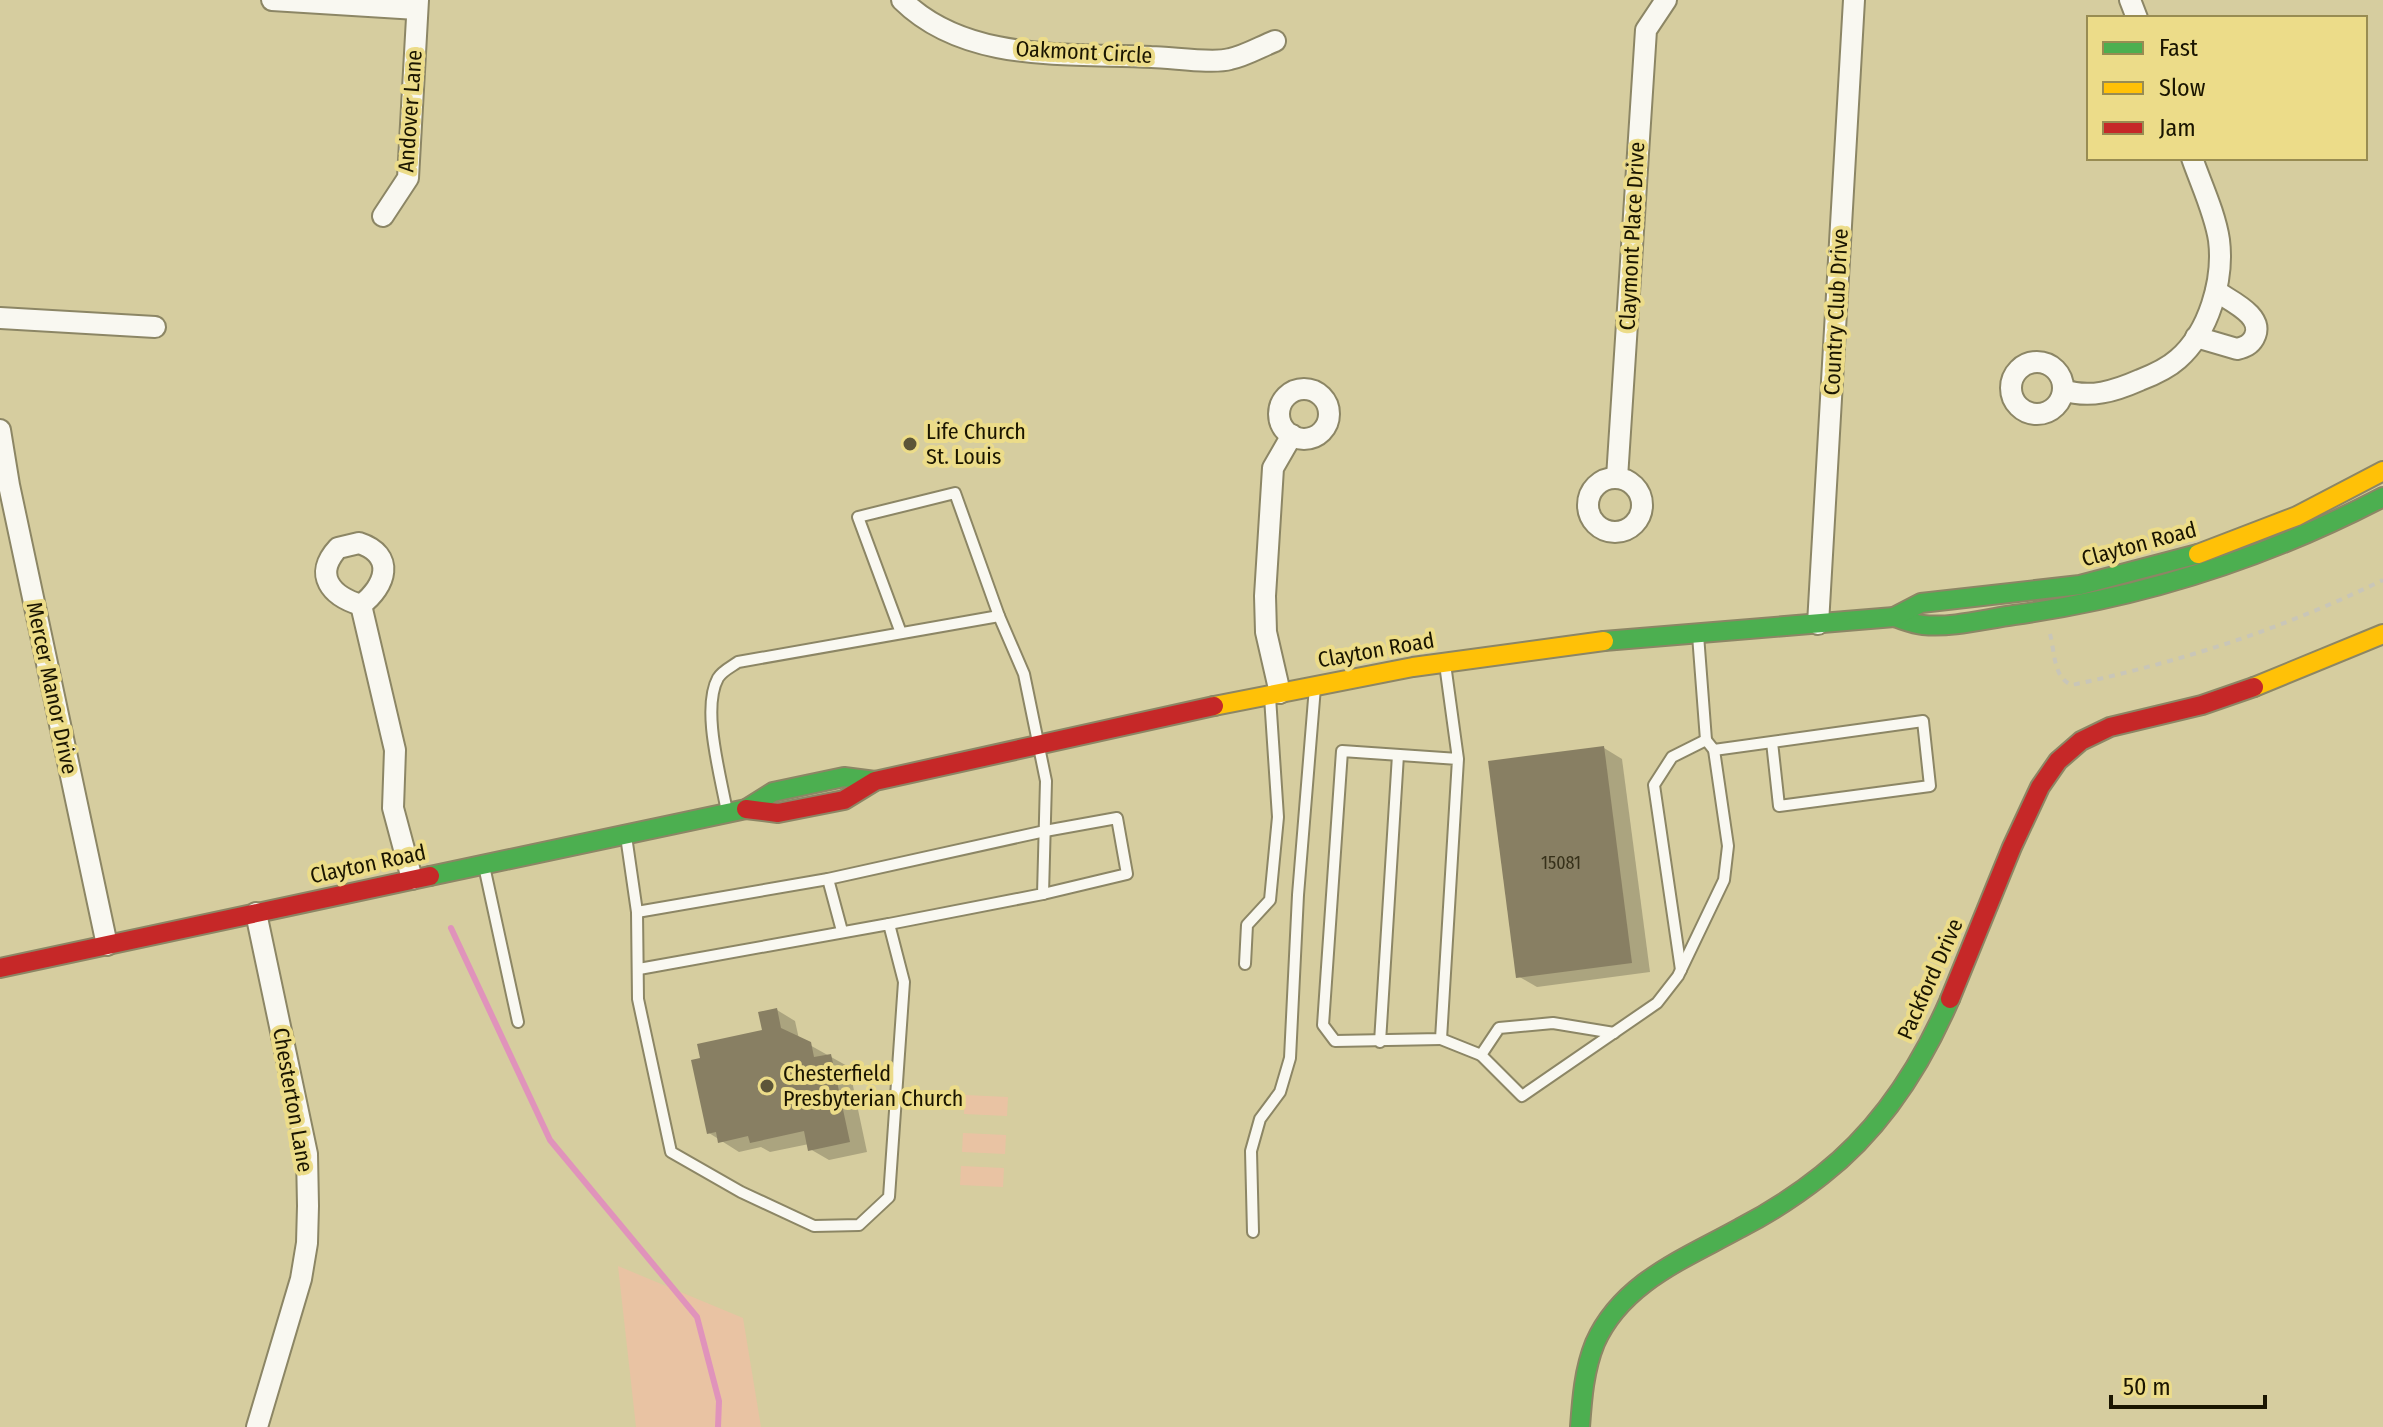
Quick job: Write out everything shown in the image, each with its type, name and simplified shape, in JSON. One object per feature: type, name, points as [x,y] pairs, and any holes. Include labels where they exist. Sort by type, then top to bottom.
[{"type":"main road","name":"Clayton Road","points":[[1894,617],[1921,603],[2080,585],[2212,550],[2297,516],[2383,471]]},
{"type":"main road","name":"Clayton Road","points":[[0,968],[736,810],[773,792],[844,777],[875,781],[1275,694],[1445,662],[1698,633],[1894,617],[1922,625],[1963,621],[2055,610],[2147,592],[2197,578],[2284,546],[2383,497]]},
{"type":"main road","name":"Packford Drive","points":[[1580,1427],[1584,1374],[1599,1333],[1618,1306],[1649,1278],[1758,1219],[1803,1189],[1870,1131],[1907,1084],[1945,1012],[2011,849],[2046,775],[2062,758],[2083,740],[2122,723],[2187,710],[2247,690],[2383,634]]},
{"type":"street","points":[[272,0],[418,4]]},
{"type":"street","name":"Oakmont Circle","points":[[902,0],[949,34],[980,44],[1026,51],[1228,60],[1275,41]]},
{"type":"street","name":"Claymont Place Drive","points":[[1617,478],[1646,30],[1666,0]]},
{"type":"street","name":"Country Club Drive","points":[[1818,624],[1854,0]]},
{"type":"street","name":"Andover Lane","points":[[383,216],[408,178],[418,4]]},
{"type":"street","points":[[2063,390],[2079,395],[2132,384],[2178,359],[2196,337],[2216,291],[2220,267],[2219,237],[2193,160]]},
{"type":"street","points":[[2196,337],[2237,349],[2244,347],[2254,337],[2256,323],[2253,317],[2216,291]]},
{"type":"street","points":[[0,318],[155,327]]},
{"type":"street","name":"Mercer Manor Drive","points":[[0,430],[107,945]]},
{"type":"street","points":[[1275,694],[1266,632],[1265,596],[1273,468],[1292,435]]},
{"type":"street","points":[[361,605],[395,750],[393,808],[412,879]]},
{"type":"street","name":"Chesterton Lane","points":[[256,913],[307,1154],[308,1206],[307,1243],[301,1279],[257,1427]]},
{"type":"lane","points":[[901,633],[858,517],[955,493],[999,616],[1024,674],[1046,781],[1043,894]]},
{"type":"lane","points":[[736,810],[714,739],[711,694],[720,675],[738,662],[999,616]]},
{"type":"lane","points":[[1458,759],[1342,751],[1323,1025],[1335,1041],[1441,1039],[1481,1055],[1522,1096],[1657,1003],[1681,971],[1724,880],[1728,846],[1714,750],[1706,740],[1698,633]]},
{"type":"lane","points":[[1441,1039],[1458,759],[1445,662]]},
{"type":"lane","points":[[1253,1232],[1251,1151],[1260,1119],[1280,1092],[1290,1058],[1298,895],[1315,686]]},
{"type":"lane","points":[[1245,964],[1247,925],[1270,900],[1278,817],[1275,694]]},
{"type":"lane","points":[[1714,750],[1923,721],[1930,786],[1779,806],[1772,742]]},
{"type":"lane","points":[[1681,971],[1654,785],[1672,757],[1706,740]]},
{"type":"lane","points":[[1380,1042],[1398,755]]},
{"type":"lane","points":[[637,912],[828,879],[1117,818],[1127,874],[889,924],[639,969]]},
{"type":"lane","points":[[626,834],[637,912],[638,999],[671,1152],[741,1192],[814,1226],[859,1225],[889,1197],[904,982],[889,924]]},
{"type":"lane","points":[[484,864],[518,1022]]},
{"type":"lane","points":[[828,879],[842,931]]},
{"type":"lane","points":[[1481,1055],[1499,1028],[1553,1023],[1614,1033]]},
{"type":"path","points":[[2049,630],[2058,674],[2062,682],[2072,685],[2186,659],[2263,633],[2383,580]]},
{"type":"shaded area","points":[[965,1095],[1008,1097],[1007,1116],[964,1114]]},
{"type":"shaded area","points":[[963,1133],[1006,1135],[1005,1154],[962,1152]]},
{"type":"shaded area","points":[[961,1166],[1004,1168],[1003,1187],[960,1185]]},
{"type":"shaded area","points":[[618,1266],[743,1318],[761,1427],[636,1427]]},
{"type":"building","points":[[1604,746],[1632,963],[1516,978],[1488,761]]},
{"type":"building","name":"Chesterfield Presbyterian Church","points":[[777,1008],[781,1028],[811,1042],[814,1057],[831,1054],[850,1142],[808,1151],[804,1131],[750,1143],[748,1136],[718,1143],[716,1132],[707,1134],[691,1060],[700,1058],[697,1044],[762,1030],[758,1012]]},
{"type":"waterway","points":[[451,928],[550,1140],[697,1317],[719,1401],[718,1427]]},
{"type":"traffic: fast","points":[[1894,617],[1934,626],[1969,623],[2110,598],[2249,556],[2294,539],[2383,497]]},
{"type":"traffic: fast","points":[[1604,641],[1894,617],[1921,603],[2080,585],[2198,554]]},
{"type":"traffic: fast","points":[[430,876],[746,809],[773,792],[844,777],[875,781]]},
{"type":"traffic: fast","points":[[1580,1427],[1591,1353],[1607,1322],[1621,1304],[1657,1274],[1782,1203],[1843,1157],[1863,1138],[1897,1095],[1926,1048],[1950,999]]},
{"type":"traffic: slow","points":[[2198,554],[2297,516],[2383,471]]},
{"type":"traffic: slow","points":[[2254,687],[2383,634]]},
{"type":"traffic: slow","points":[[1214,706],[1413,667],[1604,641]]},
{"type":"traffic: jam","points":[[1950,999],[2012,847],[2040,787],[2058,761],[2081,741],[2110,727],[2202,705],[2254,687]]},
{"type":"traffic: jam","points":[[746,809],[778,813],[844,800],[875,781],[1214,706]]},
{"type":"traffic: jam","points":[[0,968],[430,876]]},
{"type":"place","name":"Life Church St. Louis","points":[[910,444]]},
{"type":"place","name":"Chesterfield Presbyterian Church","points":[[767,1086]]}]
